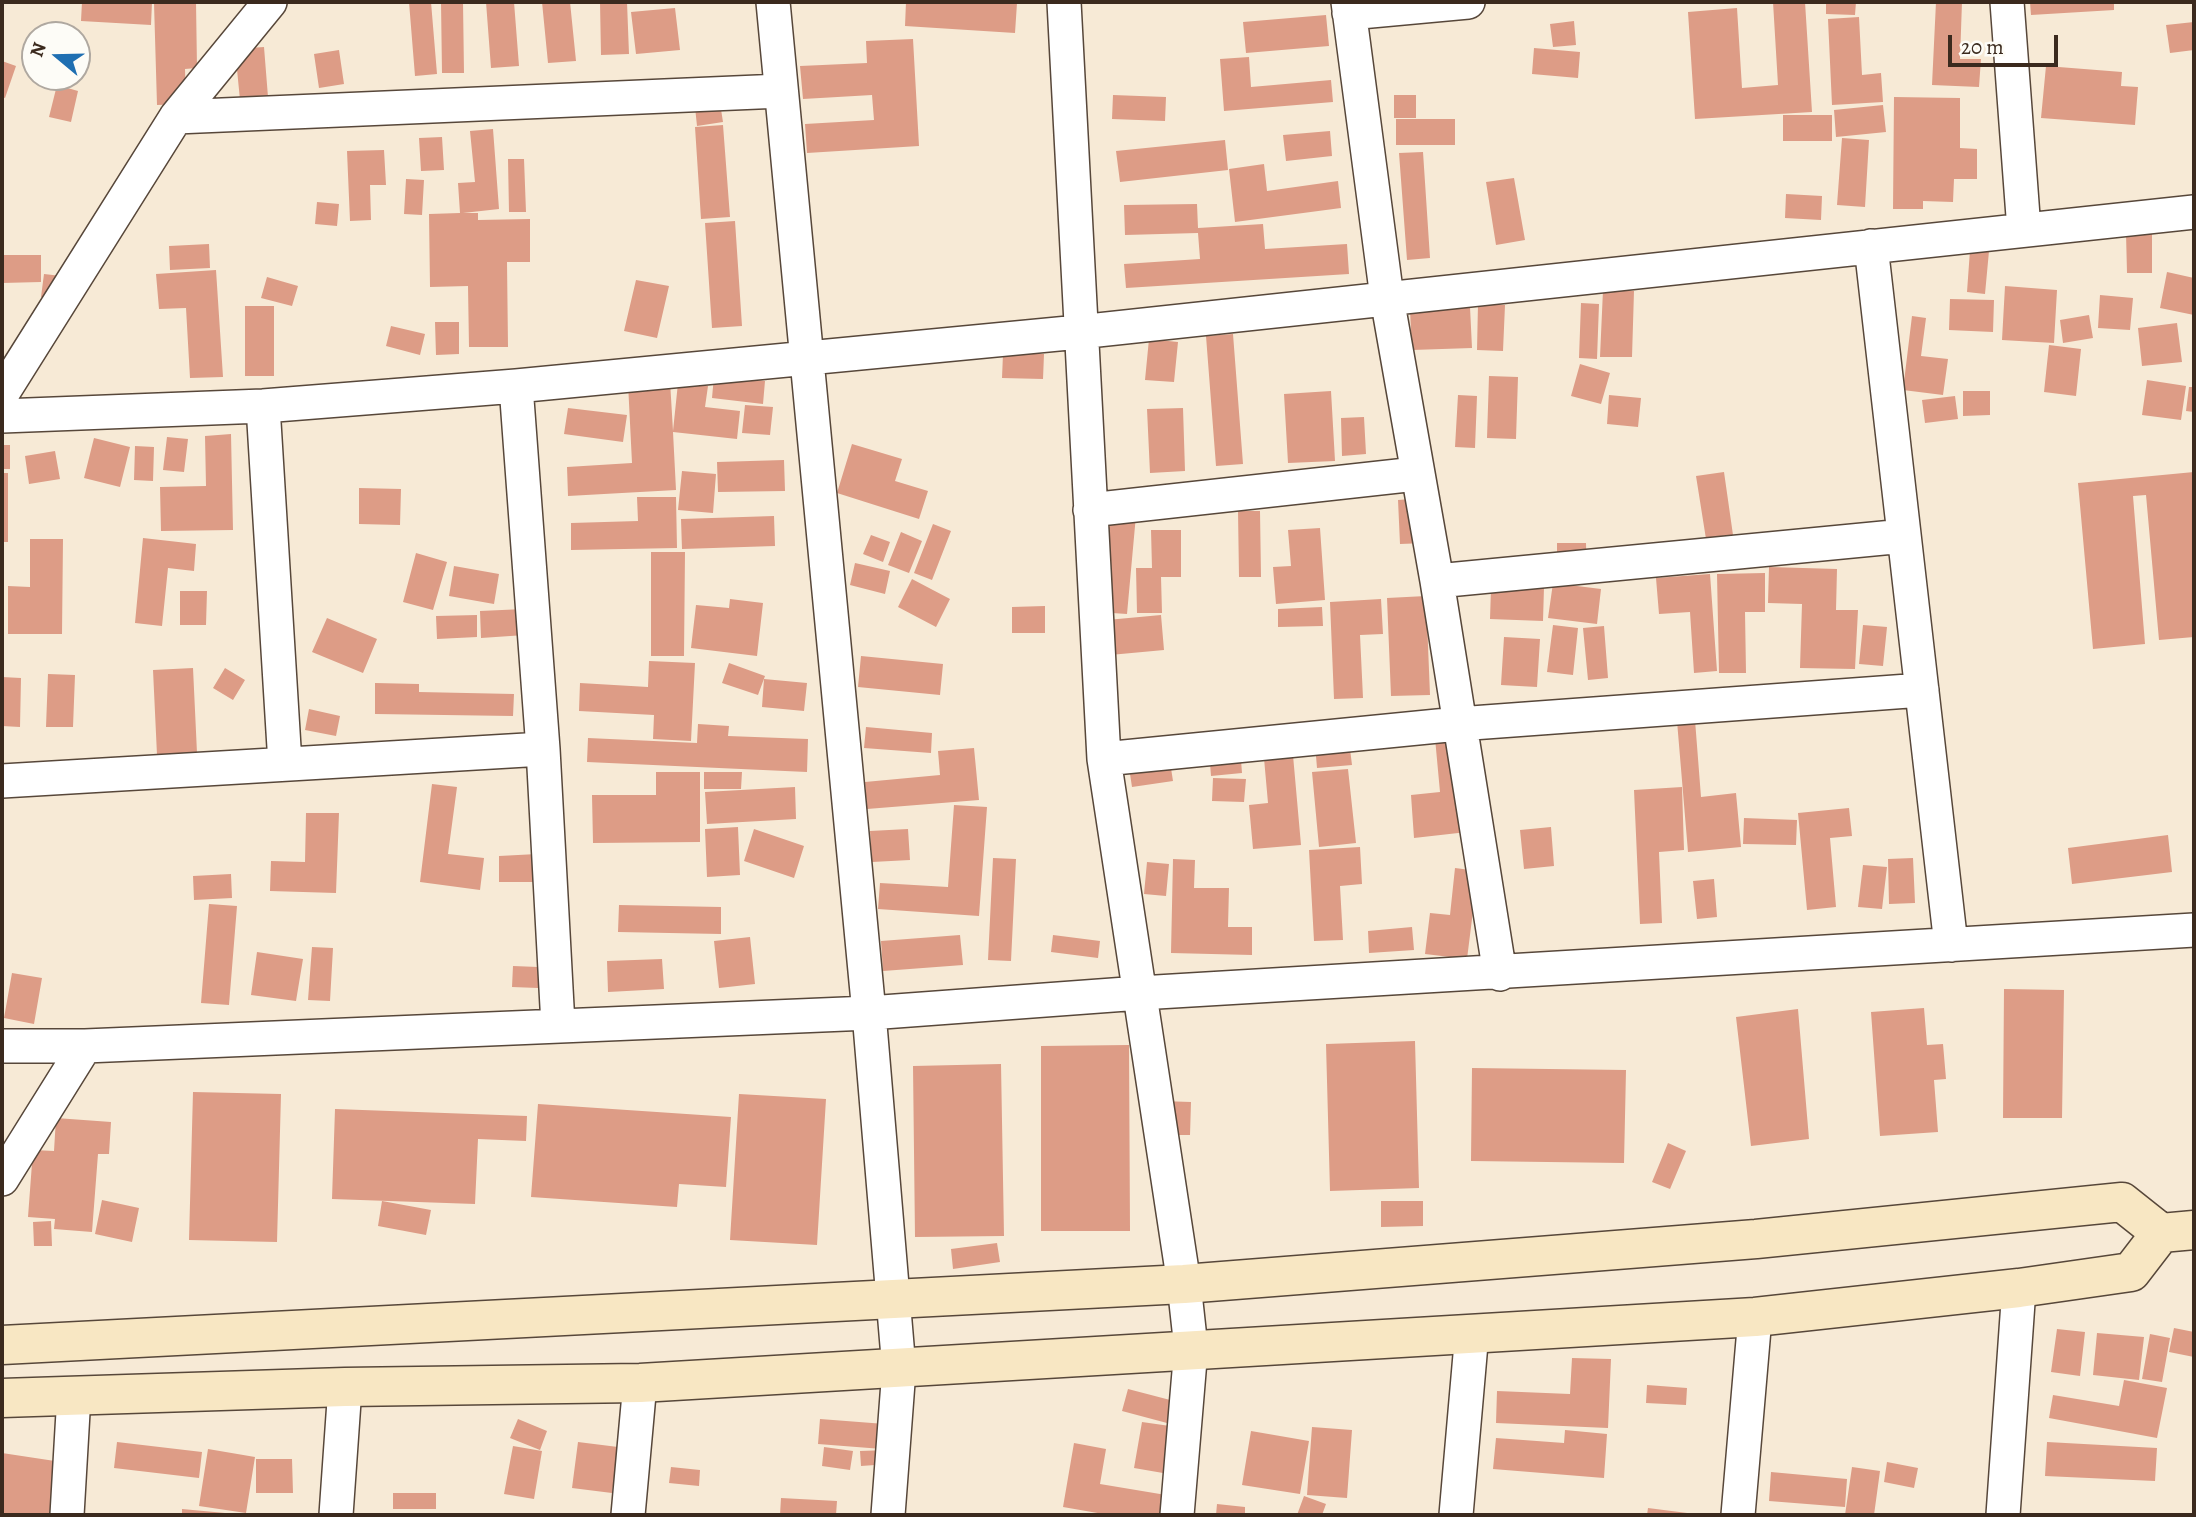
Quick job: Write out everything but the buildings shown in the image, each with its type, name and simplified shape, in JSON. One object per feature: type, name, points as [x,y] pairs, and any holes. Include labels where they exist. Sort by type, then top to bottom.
[{"type":"street","points":[[2,394],[176,117],[270,2]]},
{"type":"street","points":[[773,2],[869,1013],[899,1369],[888,1515]]},
{"type":"street","points":[[1064,2],[1079,332],[1104,759],[1184,1283],[1191,1348],[1177,1515]]},
{"type":"street","points":[[1468,2],[1349,7],[1387,298],[1437,581],[1500,974]]},
{"type":"street","points":[[2007,2],[2024,230]]},
{"type":"street","points":[[176,117],[781,90]]},
{"type":"street","points":[[2,416],[263,406],[516,386],[1079,332],[2194,212]]},
{"type":"street","points":[[1871,246],[1951,945]]},
{"type":"street","points":[[516,386],[543,749],[558,1025]]},
{"type":"street","points":[[263,406],[285,764]]},
{"type":"street","points":[[1090,510],[1416,474]]},
{"type":"street","points":[[1437,581],[1904,536]]},
{"type":"street","points":[[1104,759],[1458,724],[1922,691]]},
{"type":"street","points":[[2,781],[543,749]]},
{"type":"street","points":[[2,1046],[85,1046],[869,1013],[1140,993],[1500,974],[2194,930]]},
{"type":"street","points":[[2,1179],[85,1046]]},
{"type":"street","points":[[2,1345],[1184,1283],[1756,1239],[2122,1202],[2178,1231],[2131,1272],[2019,1288],[1755,1317],[1191,1348],[899,1369],[640,1383],[345,1387],[2,1398]]},
{"type":"street","points":[[2003,1515],[2019,1288]]},
{"type":"street","points":[[1738,1515],[1755,1317]]},
{"type":"street","points":[[1456,1515],[1472,1332]]},
{"type":"street","points":[[628,1515],[640,1383]]},
{"type":"street","points":[[336,1515],[345,1387]]},
{"type":"street","points":[[67,1515],[74,1395]]}]
